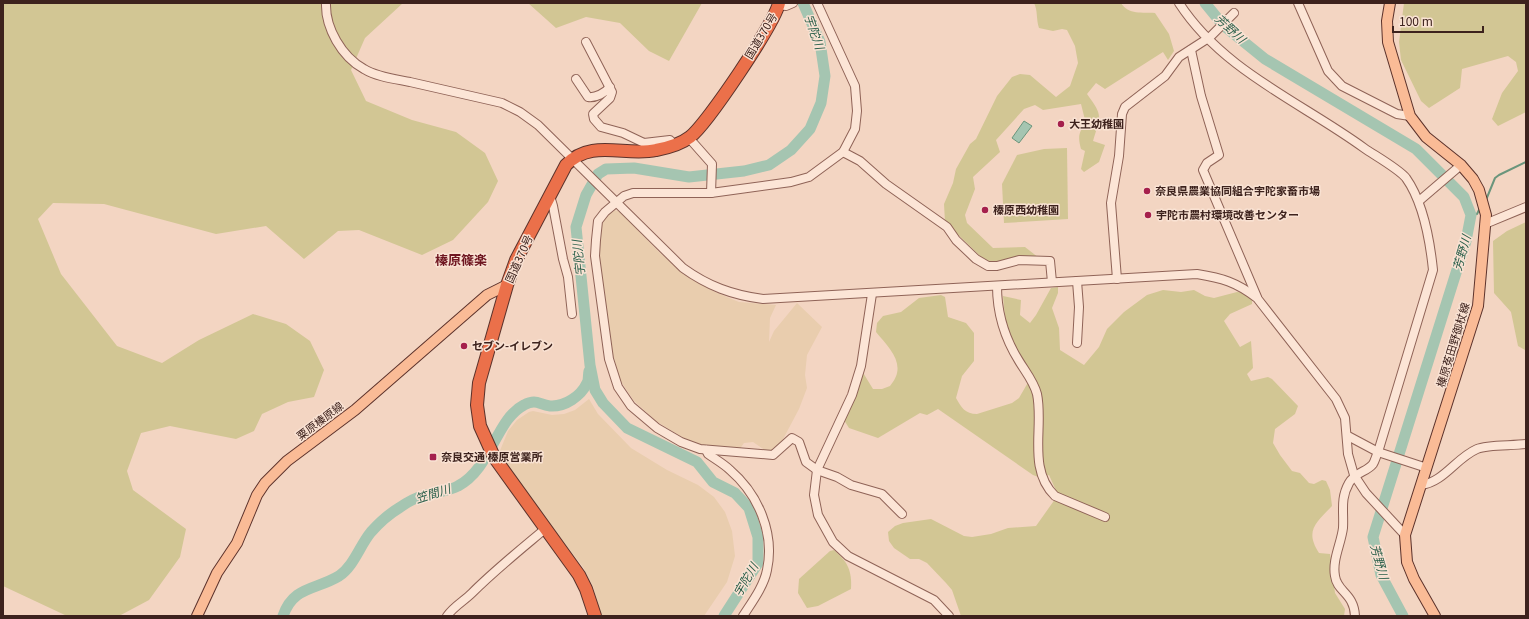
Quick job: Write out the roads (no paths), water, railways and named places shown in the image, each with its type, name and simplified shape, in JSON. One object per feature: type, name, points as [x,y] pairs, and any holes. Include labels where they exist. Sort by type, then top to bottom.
[{"type":"highway","name":"国道370号","points":[[595,616],[586,589],[579,575],[545,529],[491,450],[478,416],[477,395],[507,285],[516,260],[560,175],[594,150],[609,149],[655,151],[689,138],[700,129],[784,4]]},
{"type":"main road","name":"榛原菟田野御杖線","points":[[1390,3],[1387,21],[1388,42],[1410,116],[1426,137],[1480,190],[1486,215],[1478,306],[1464,355],[1424,467],[1421,485],[1404,533],[1407,562],[1414,579],[1435,616]]},
{"type":"main road","name":"粟原榛原線","points":[[197,616],[217,573],[238,543],[257,495],[264,483],[287,461],[355,410],[487,296],[507,285]]},
{"type":"street","points":[[326,3],[329,23],[335,37],[345,54],[364,69],[375,74],[502,103],[520,112],[538,126],[683,268],[699,280],[722,291],[742,297],[762,299],[872,294],[1197,274],[1229,281],[1241,286],[1257,298],[1336,399],[1345,418],[1348,436],[1348,454],[1354,475],[1366,493],[1404,533]]},
{"type":"street","points":[[818,3],[855,86],[857,111],[855,129],[843,152],[809,177],[791,182],[712,191],[644,192],[624,196],[615,201],[598,221],[595,256],[609,359],[618,387],[631,406],[657,428],[681,442],[706,450],[773,455],[792,438],[799,442],[806,462],[817,470],[837,477],[850,486],[882,494],[902,514]]},
{"type":"street","points":[[1179,3],[1209,37],[1253,77],[1354,141],[1405,177],[1419,200],[1432,255],[1433,270],[1381,453],[1372,465],[1354,475],[1348,484],[1341,511],[1343,528],[1334,566],[1336,582],[1350,598],[1355,607],[1355,616]]},
{"type":"street","points":[[1298,3],[1328,71],[1342,86],[1397,114],[1410,116]]},
{"type":"street","points":[[1117,279],[1111,203],[1119,156],[1122,114],[1124,107],[1165,76],[1179,57],[1209,37],[1234,13]]},
{"type":"street","points":[[586,42],[596,65],[612,92],[610,98],[593,114],[598,125],[606,129],[623,133],[644,143],[670,140],[674,145]]},
{"type":"street","points":[[1191,50],[1202,96],[1219,155],[1207,163],[1203,170],[1257,298]]},
{"type":"street","points":[[576,79],[588,97],[592,97],[607,91],[610,87]]},
{"type":"street","points":[[689,138],[712,164],[712,191]]},
{"type":"street","points":[[843,152],[855,158],[886,184],[947,227],[956,240],[976,259],[988,266],[997,266],[1019,260],[1050,261],[1052,282]]},
{"type":"street","points":[[1419,200],[1428,194],[1458,167]]},
{"type":"street","points":[[550,196],[568,277],[572,314]]},
{"type":"street","points":[[1485,224],[1526,207]]},
{"type":"street","points":[[1077,281],[1079,307],[1077,343]]},
{"type":"street","points":[[997,286],[997,306],[1002,326],[1012,349],[1036,392],[1039,417],[1037,437],[1039,461],[1044,481],[1049,491],[1055,496],[1104,516]]},
{"type":"street","points":[[872,294],[861,366],[852,395],[817,470],[814,495],[816,504],[823,526],[833,542],[848,556],[934,600],[949,616]]},
{"type":"street","points":[[1348,436],[1381,453],[1424,467]]},
{"type":"street","points":[[1421,485],[1432,483],[1477,449],[1486,446],[1509,447],[1526,444]]},
{"type":"street","points":[[706,450],[708,454],[730,470],[755,499],[768,534],[769,550],[767,570],[760,588],[743,616]]},
{"type":"street","points":[[447,616],[453,608],[471,594],[484,579],[545,529]]},
{"type":"waterway","name":"宇陀川","points":[[724,616],[758,563],[758,537],[749,508],[735,493],[713,482],[697,462],[627,428],[603,403],[595,390],[590,365],[576,227],[586,195],[598,174],[606,169],[634,168],[689,177],[744,171],[769,165],[791,150],[810,129],[821,103],[825,76],[820,42],[803,3]]},
{"type":"waterway","name":"芳野川","points":[[1205,3],[1223,25],[1265,59],[1416,149],[1464,197],[1471,215],[1466,241],[1373,537],[1381,575],[1403,616]]},
{"type":"waterway","points":[[1486,200],[1495,178],[1526,162]]},
{"type":"waterway","points":[[1471,215],[1477,214],[1480,208]]},
{"type":"waterway","name":"笠間川","points":[[283,616],[287,606],[299,594],[330,581],[344,572],[349,567],[371,532],[392,513],[415,499],[454,488],[469,478],[486,457],[500,432],[514,412],[524,405],[532,402],[538,402],[550,406],[567,403],[577,396],[584,388],[588,380],[589,371]]},
{"type":"place","name":"大王幼稚園","points":[[1061,124]]},
{"type":"place","name":"奈良県農業協同組合宇陀家畜市場","points":[[1147,191]]},
{"type":"place","name":"榛原西幼稚園","points":[[985,210]]},
{"type":"place","name":"宇陀市農村環境改善センター","points":[[1148,215]]},
{"type":"place","name":"セブン-イレブン","points":[[464,346]]},
{"type":"place","name":"奈良交通 榛原営業所","points":[[433,457]]},
{"type":"district","name":"榛原篠楽","points":[[461,260]]}]
